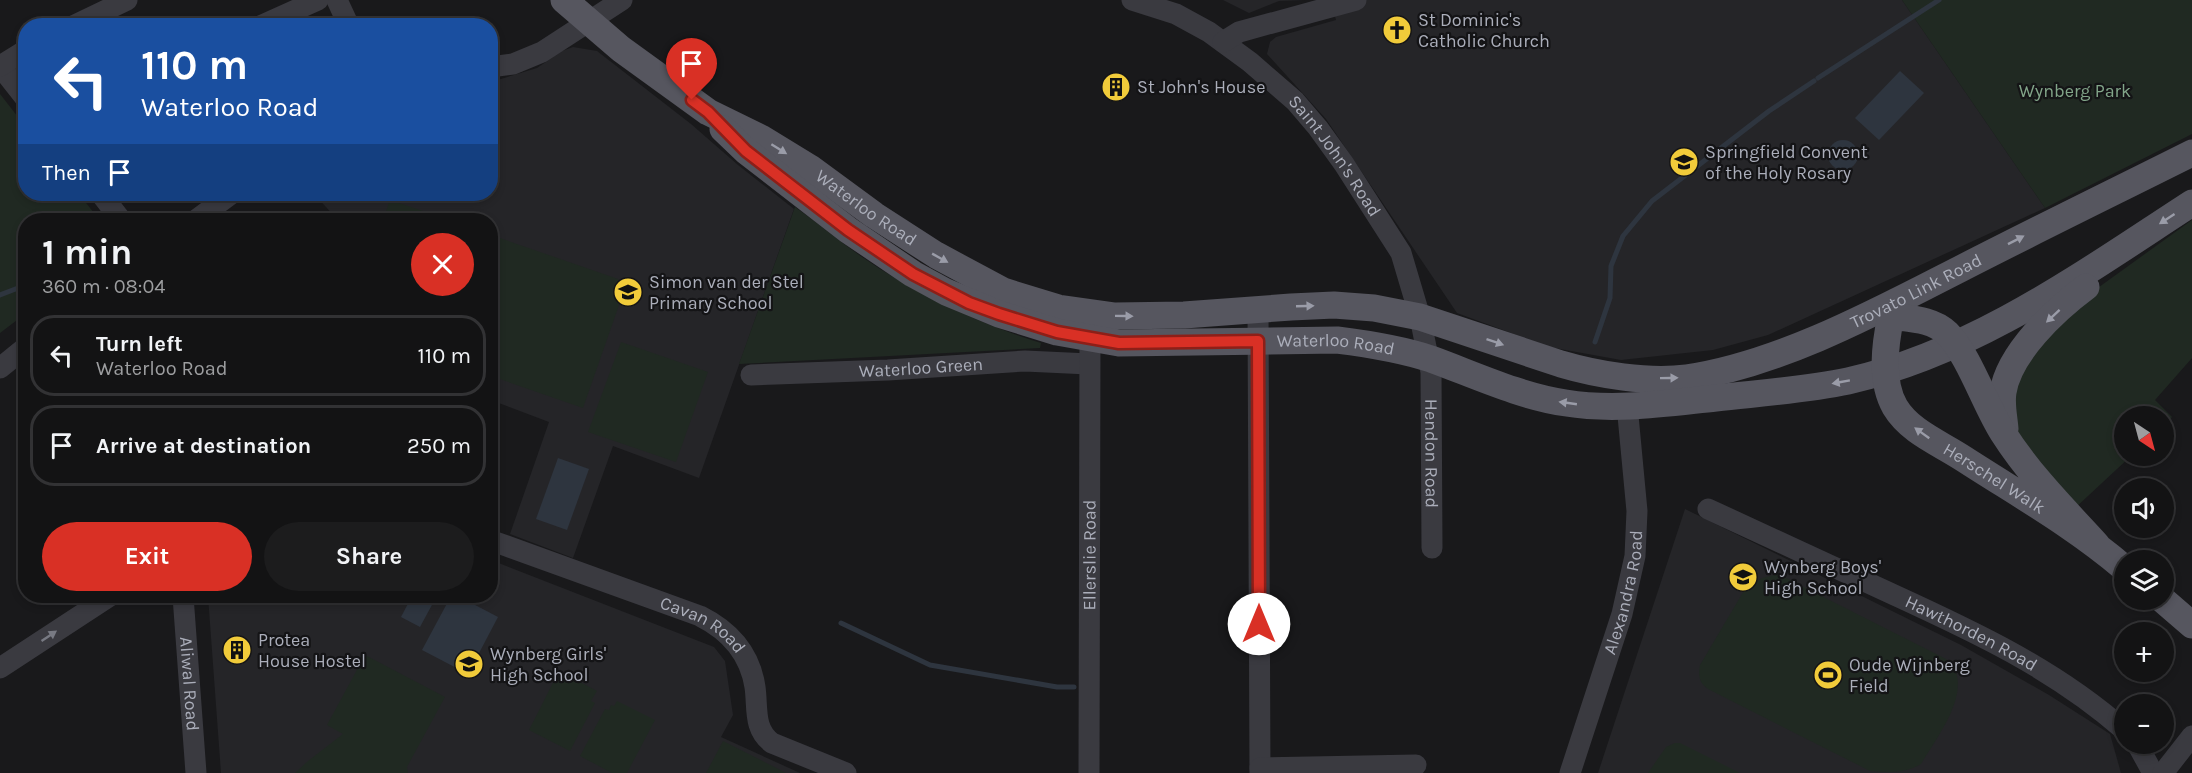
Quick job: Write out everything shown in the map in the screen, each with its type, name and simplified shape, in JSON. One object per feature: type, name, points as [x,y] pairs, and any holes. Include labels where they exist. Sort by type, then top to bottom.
[{"type":"main road","name":"Waterloo Road","points":[[564,0],[625,51],[708,112],[746,151],[848,230],[913,274],[946,292],[999,314],[1057,332],[1119,343],[1337,340],[1369,344],[1428,358],[1527,394],[1564,403],[1591,406],[1627,405]]},
{"type":"main road","name":"Waterloo Road","points":[[708,112],[761,138],[810,168],[917,244],[1003,291],[1058,308],[1115,316],[1184,315],[1258,309],[1355,306],[1420,317],[1561,364],[1624,376]]},
{"type":"main road","name":"Trovato Link Road","points":[[1624,376],[1686,378],[1741,365],[1808,341],[1889,305],[2192,153]]},
{"type":"main road","points":[[1627,405],[1803,388],[1848,381],[1886,370],[1956,344],[2018,313],[2074,281],[2192,203]]},
{"type":"main road","points":[[2007,440],[2002,407],[2003,392],[2008,373],[2017,357],[2046,323],[2081,291],[2131,252],[2143,235]]},
{"type":"main road","points":[[1741,365],[1757,368],[1784,363],[1891,316],[1946,287],[1974,262]]},
{"type":"main road","points":[[1891,316],[1919,319],[1933,324],[1956,344]]},
{"type":"main road","points":[[1886,370],[1885,354],[1891,316]]},
{"type":"main road","name":"Herschel Walk","points":[[1956,344],[2007,440],[2042,485],[2097,545]]},
{"type":"main road","name":"Herschel Walk","points":[[1886,370],[1889,394],[1895,408],[1908,423],[1923,435],[2097,545],[2114,559]]},
{"type":"main road","points":[[2174,609],[2192,625]]},
{"type":"street","points":[[90,18],[127,0]]},
{"type":"street","points":[[278,18],[318,0]]},
{"type":"street","points":[[337,0],[345,18]]},
{"type":"street","points":[[498,66],[513,64],[542,52],[622,0]]},
{"type":"street","name":"Saint John's Road","points":[[1132,0],[1176,15],[1223,42],[1295,101],[1318,128],[1401,253],[1420,317],[1428,358]]},
{"type":"street","points":[[1223,42],[1239,32],[1356,0]]},
{"type":"street","points":[[18,55],[0,66],[18,89]]},
{"type":"street","points":[[106,201],[116,213]]},
{"type":"street","points":[[205,213],[222,201]]},
{"type":"street","points":[[1258,309],[1260,770],[1416,765]]},
{"type":"street","name":"Ellerslie Road","points":[[1089,773],[1090,337]]},
{"type":"street","points":[[0,368],[18,353]]},
{"type":"street","name":"Hendon Road","points":[[1428,358],[1431,372],[1432,548]]},
{"type":"street","name":"Waterloo Green","points":[[751,375],[888,370],[1026,361],[1089,364]]},
{"type":"street","name":"Alexandra Road","points":[[1570,773],[1622,614],[1635,556],[1637,511],[1627,405]]},
{"type":"street","name":"Hawthorden Road","points":[[1708,509],[1984,636],[2038,667],[2114,722]]},
{"type":"street","name":"Cavan Road","points":[[498,543],[712,622],[733,639],[748,662],[755,688],[759,727],[766,738],[772,743],[846,773]]},
{"type":"street","points":[[0,668],[99,603]]},
{"type":"street","name":"Aliwal Road","points":[[184,603],[196,773]]},
{"type":"street","points":[[2163,773],[2192,736]]},
{"type":"street","points":[[2143,754],[2153,773]]},
{"type":"shaded area","points":[[1223,0],[1305,0],[1279,1],[1249,13]]},
{"type":"shaded area","name":"Springfield Convent of the Holy Rosary","points":[[1331,0],[1902,0],[2045,208],[1768,335],[1713,350],[1621,360],[1549,347],[1457,313],[1326,119],[1267,54],[1270,42],[1276,37],[1336,20]]},
{"type":"shaded area","name":"Simon van der Stel Primary School","points":[[573,47],[597,51],[691,124],[794,209],[699,478],[613,446],[573,558],[510,534],[549,422],[498,403],[498,213],[332,213],[320,201],[498,201],[498,80],[537,68],[562,51]]},
{"type":"shaded area","points":[[1900,71],[1924,93],[1879,140],[1855,118]]},
{"type":"shaded area","points":[[1843,140],[1854,144],[1858,155],[1854,166],[1843,170],[1832,166],[1828,155],[1832,144]]},
{"type":"shaded area","points":[[558,458],[589,469],[567,530],[536,519]]},
{"type":"shaded area","name":"Wynberg Boys' High School","points":[[1685,509],[1961,645],[2049,695],[2110,734],[2121,773],[1598,773]]},
{"type":"shaded area","name":"Wynberg Girls' High School","points":[[498,563],[714,647],[725,661],[733,715],[721,737],[800,773],[221,773],[209,603],[498,603]]},
{"type":"shaded area","points":[[408,603],[433,603],[420,627],[401,617]]},
{"type":"shaded area","points":[[447,603],[471,603],[498,617],[468,674],[422,650]]},
{"type":"green space","name":"Wynberg Park","points":[[1902,0],[2192,0],[2192,134],[2045,208]]},
{"type":"green space","points":[[0,94],[18,117],[18,201],[85,201],[94,213],[18,213],[18,319],[0,333]]},
{"type":"green space","points":[[390,201],[393,201],[429,213],[385,213]]},
{"type":"green space","points":[[795,207],[862,257],[905,284],[971,317],[1041,343],[1040,348],[739,364]]},
{"type":"green space","points":[[2192,220],[2192,358],[2155,400],[2161,406],[2114,406],[2114,466],[2120,466],[2074,509],[2027,449],[2012,420],[2017,376],[2028,358],[2088,295]]},
{"type":"green space","points":[[498,237],[618,279],[625,288],[583,408],[498,378]]},
{"type":"green space","points":[[621,342],[708,372],[676,462],[588,432]]},
{"type":"green space","name":"Oude Wijnberg Field","points":[[1778,574],[1946,659],[1955,670],[1958,683],[1951,711],[1921,764],[1897,772],[1870,771],[1708,689],[1703,684],[1699,675],[1700,665],[1745,589],[1762,578]]},
{"type":"green space","points":[[365,655],[445,697],[407,767],[408,773],[295,773],[343,734],[327,725]]},
{"type":"green space","points":[[559,671],[597,691],[591,701],[595,703],[570,751],[529,730]]},
{"type":"green space","points":[[617,701],[655,720],[627,773],[612,773],[580,756],[605,709],[609,710],[611,705],[614,706]]},
{"type":"green space","points":[[723,741],[786,773],[706,773]]},
{"type":"green space","points":[[1680,743],[1740,773],[1648,773],[1666,747]]},
{"type":"waterway","points":[[1818,78],[1939,0]]},
{"type":"waterway","points":[[1595,342],[1610,298],[1611,266],[1623,236],[1652,201],[1769,111],[1814,81]]},
{"type":"waterway","points":[[0,295],[18,288]]},
{"type":"waterway","points":[[841,623],[930,665],[1057,687],[1074,687]]},
{"type":"place","name":"St Dominic's Catholic Church","points":[[1397,30]]},
{"type":"place","name":"St John's House","points":[[1116,87]]},
{"type":"place","name":"Springfield Convent of the Holy Rosary","points":[[1684,162]]},
{"type":"place","name":"Simon van der Stel Primary School","points":[[628,292]]},
{"type":"place","name":"Wynberg Boys' High School","points":[[1743,577]]},
{"type":"place","name":"Protea House Hostel","points":[[237,650]]},
{"type":"place","name":"Wynberg Girls' High School","points":[[469,664]]},
{"type":"place","name":"Oude Wijnberg Field","points":[[1828,675]]},
{"type":"route","points":[[692,100],[708,112],[746,151],[848,230],[913,274],[969,303],[1057,332],[1119,343],[1258,341],[1260,353],[1259,624]]}]
